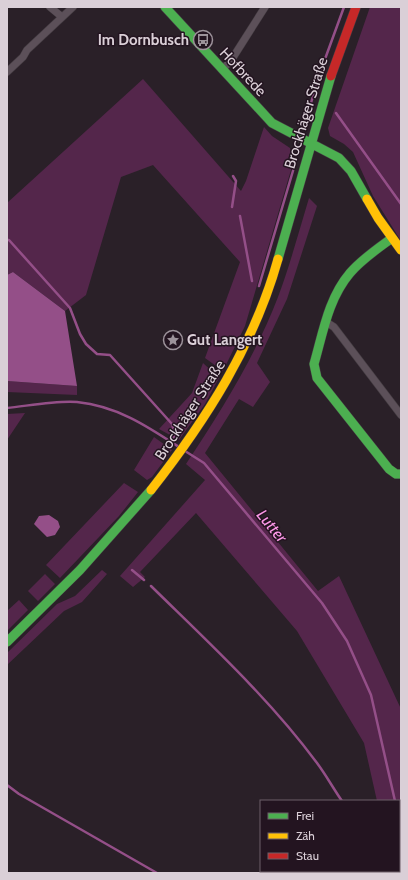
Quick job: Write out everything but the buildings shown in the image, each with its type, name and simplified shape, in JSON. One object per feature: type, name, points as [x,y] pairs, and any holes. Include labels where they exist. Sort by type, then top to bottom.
[{"type":"main road","name":"Hofbrede","points":[[165,7],[272,123],[339,158],[351,171],[378,218],[401,250]]},
{"type":"main road","name":"Brockhäger Straße","points":[[7,642],[126,522],[175,461],[194,434],[228,379],[257,321],[274,270],[310,143],[336,61],[356,7]]},
{"type":"main road","points":[[392,238],[348,275],[334,301],[326,322],[314,364],[314,370],[317,378],[389,469],[396,474],[401,474]]},
{"type":"street","points":[[50,7],[62,17]]},
{"type":"street","points":[[7,72],[23,57],[27,50],[73,7]]},
{"type":"street","points":[[222,70],[232,59],[265,7]]},
{"type":"street","points":[[326,322],[334,327],[401,414]]},
{"type":"shaded area","points":[[370,7],[401,7],[401,241],[373,196],[353,152],[344,144],[330,136],[328,128]]},
{"type":"shaded area","points":[[143,79],[241,191],[246,181],[264,127],[272,136],[290,148],[293,163],[245,326],[223,371],[205,358],[240,262],[153,165],[121,177],[86,295],[65,311],[13,272],[7,275],[7,203]]},
{"type":"shaded area","points":[[309,198],[317,206],[287,299],[257,363],[270,382],[253,407],[239,399],[205,453],[318,591],[339,576],[401,709],[401,871],[400,800],[377,800],[364,743],[297,631],[196,513],[140,572],[145,577],[133,587],[120,576],[205,480],[186,464],[224,404],[259,341],[278,297]]},
{"type":"shaded area","points":[[13,272],[65,311],[77,386],[7,381],[7,275]]},
{"type":"shaded area","points":[[203,363],[219,378],[205,404],[179,440],[159,429],[192,393]]},
{"type":"shaded area","points":[[7,381],[77,386],[77,395],[7,392]]},
{"type":"shaded area","points":[[25,413],[7,440],[7,414]]},
{"type":"shaded area","points":[[154,437],[172,450],[152,477],[147,480],[134,470]]},
{"type":"shaded area","points":[[124,483],[138,492],[119,516],[60,578],[46,565]]},
{"type":"shaded area","points":[[49,515],[58,521],[60,527],[55,535],[47,537],[34,524],[39,516]]},
{"type":"shaded area","points":[[102,570],[107,574],[82,602],[64,611],[7,665],[7,653],[57,604],[75,596]]},
{"type":"shaded area","points":[[45,574],[55,584],[38,601],[28,591]]},
{"type":"shaded area","points":[[19,600],[28,610],[7,631],[7,611]]},
{"type":"waterway","points":[[307,116],[321,70],[344,7]]},
{"type":"waterway","points":[[336,113],[401,204]]},
{"type":"waterway","points":[[259,286],[295,164]]},
{"type":"waterway","points":[[232,207],[236,181],[233,176]]},
{"type":"waterway","points":[[240,216],[252,281]]},
{"type":"waterway","points":[[7,240],[9,240],[70,308],[80,334],[86,344],[97,354],[110,355],[172,424],[175,434],[171,442]]},
{"type":"waterway","name":"Lutter","points":[[7,408],[61,402],[92,404],[118,412],[131,418],[179,447]]},
{"type":"waterway","name":"Lutter","points":[[185,451],[204,463],[322,603],[347,641],[371,695],[395,800]]},
{"type":"waterway","points":[[132,570],[144,580]]},
{"type":"waterway","points":[[151,586],[216,649],[279,716],[317,763],[341,800]]},
{"type":"waterway","points":[[7,785],[19,794],[157,873]]},
{"type":"waterway","name":"Lutter","points":[[400,822],[401,826]]},
{"type":"traffic: fast","points":[[165,7],[272,123],[339,158],[351,171],[367,199]]},
{"type":"traffic: fast","points":[[278,259],[331,76]]},
{"type":"traffic: fast","points":[[392,238],[360,263],[350,273],[336,294],[327,317],[314,364],[317,378],[389,469],[396,474],[401,474]]},
{"type":"traffic: fast","points":[[7,642],[80,570],[151,490]]},
{"type":"traffic: slow","points":[[367,199],[378,218],[401,250]]},
{"type":"traffic: slow","points":[[151,490],[209,409],[242,351],[256,322],[278,259]]},
{"type":"traffic: jam","points":[[331,76],[356,7]]},
{"type":"place","name":"Im Dornbusch","points":[[203,40]]},
{"type":"place","name":"Gut Langert","points":[[173,340]]}]
